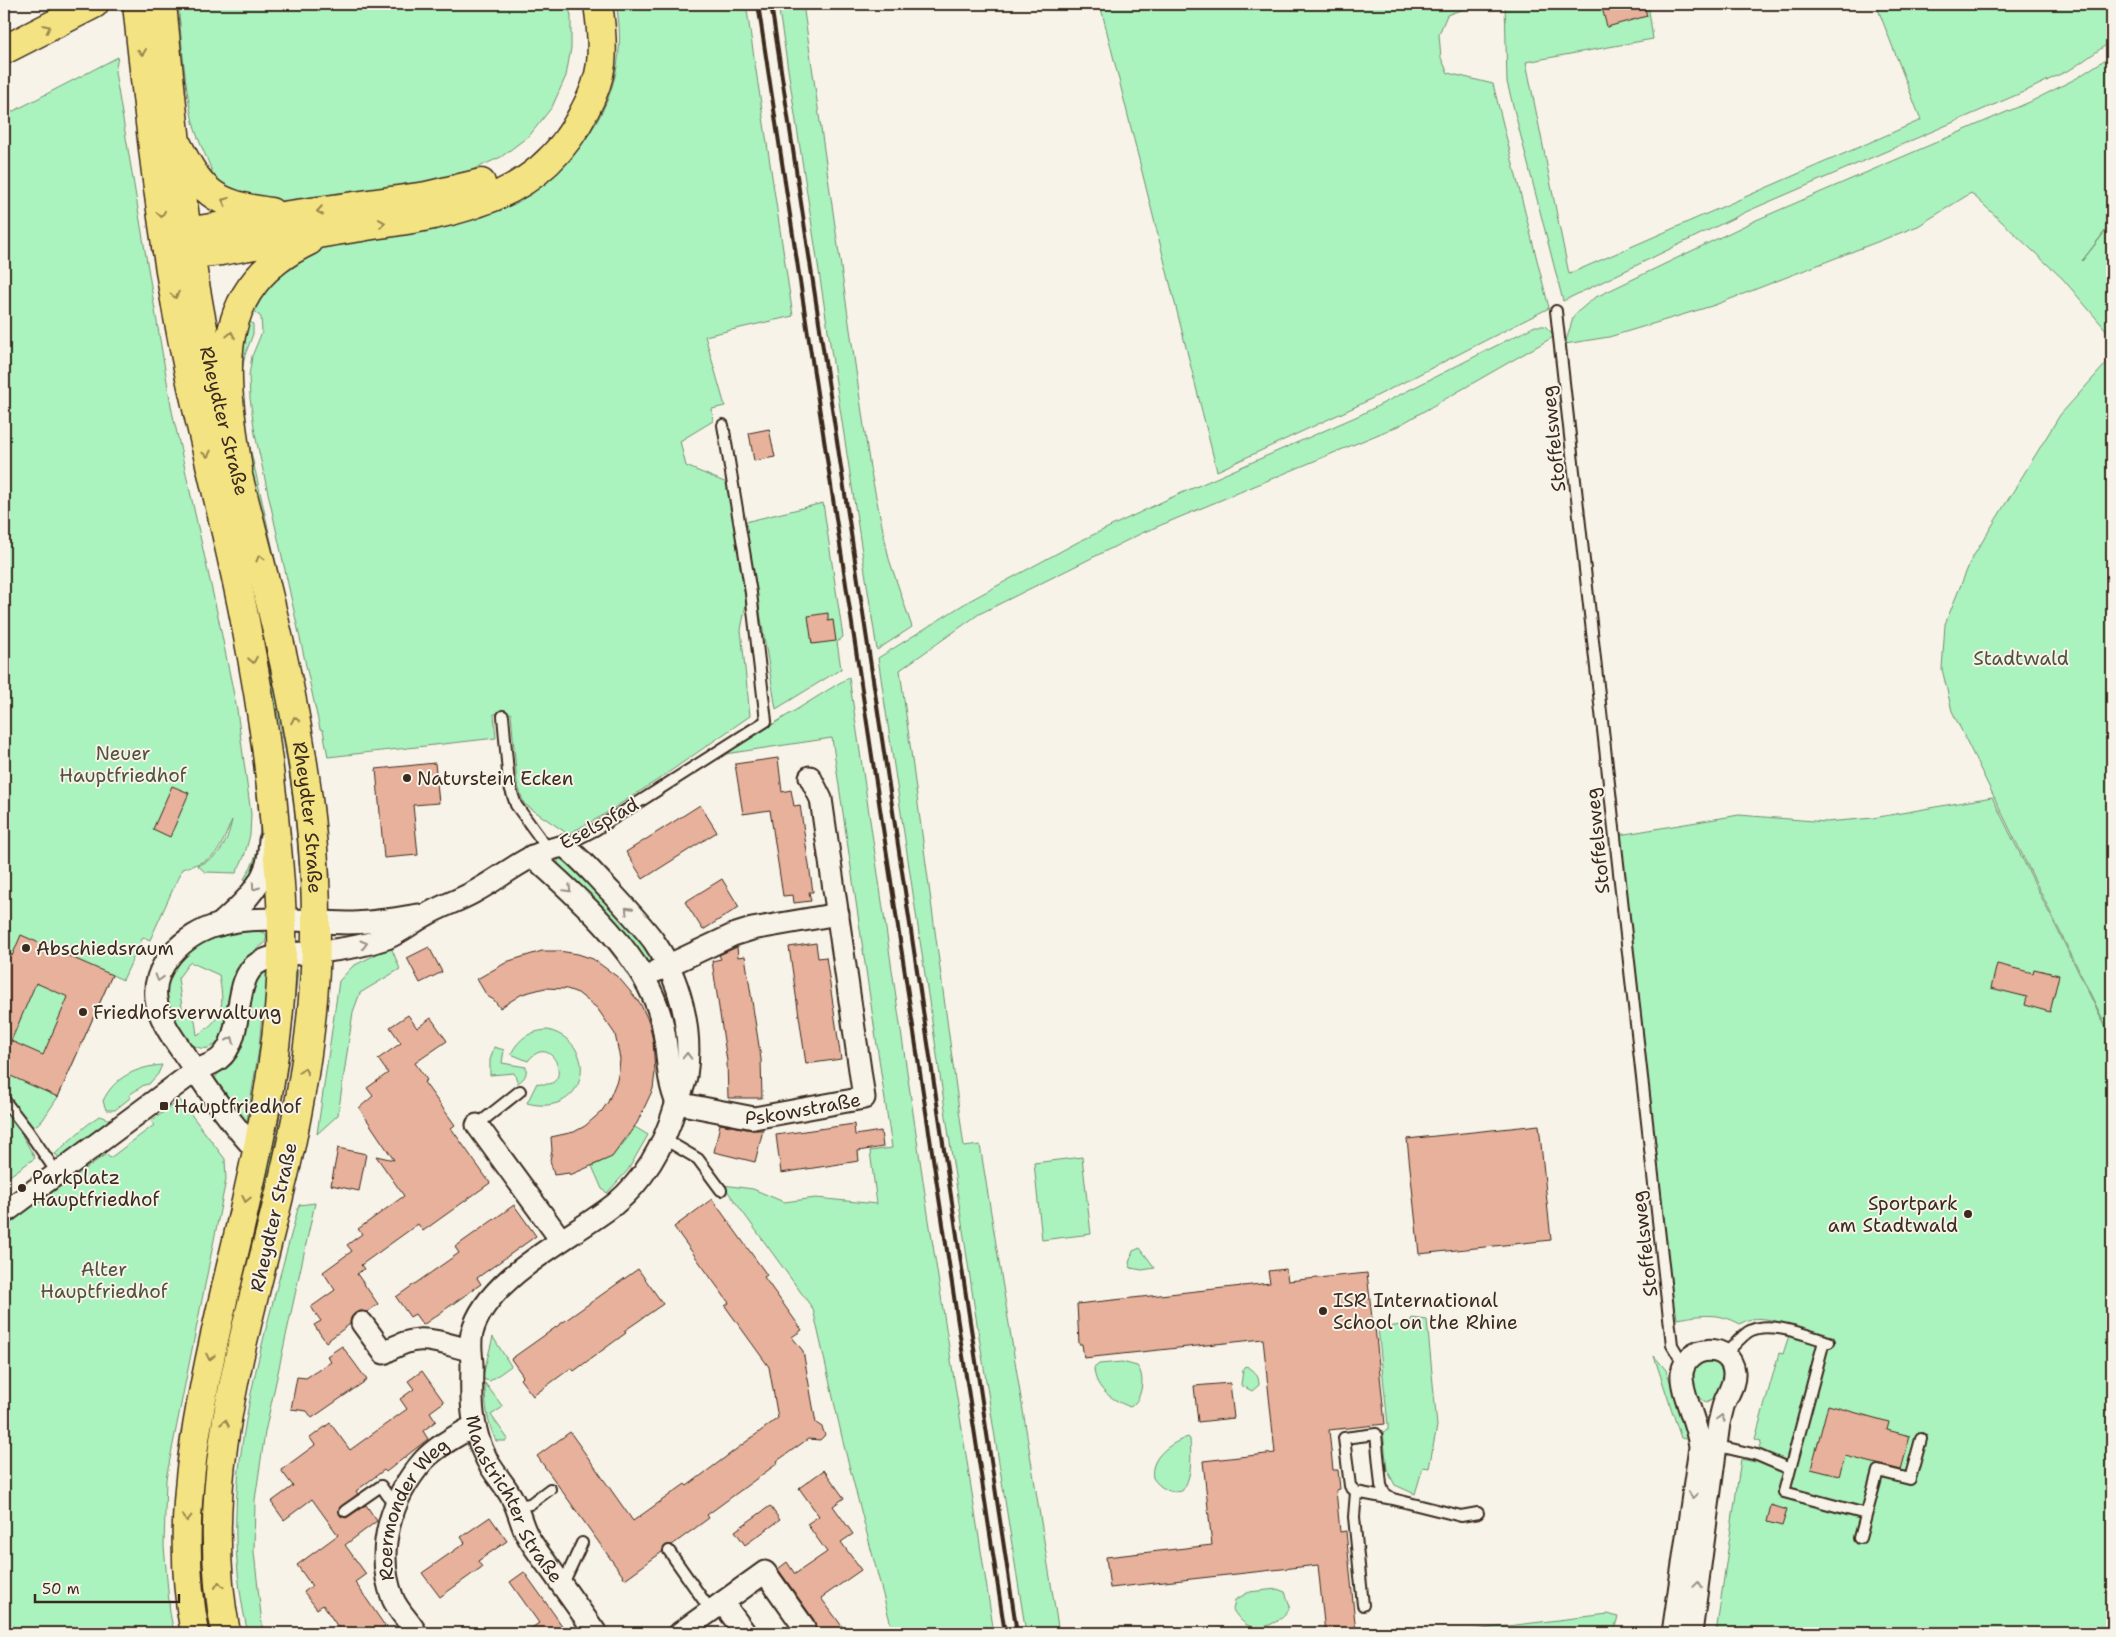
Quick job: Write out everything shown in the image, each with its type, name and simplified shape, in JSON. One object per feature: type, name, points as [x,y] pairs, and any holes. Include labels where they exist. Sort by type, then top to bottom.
[{"type":"main road","points":[[4,50],[93,4]]},
{"type":"main road","name":"Rheydter Straße","points":[[137,4],[181,244],[273,614],[300,746],[309,811],[316,890],[315,986],[306,1060],[294,1131],[239,1357],[217,1481],[215,1543],[221,1607],[226,1633]]},
{"type":"main road","name":"Rheydter Straße","points":[[162,4],[175,140],[188,368],[244,612],[268,752],[282,920],[282,955],[274,1055],[257,1151],[207,1370],[188,1480],[186,1544],[190,1610],[195,1633]]},
{"type":"main road","points":[[181,244],[290,215],[426,196],[472,186],[494,179],[521,164],[544,145],[564,120],[578,92],[586,63],[588,32],[583,4]]},
{"type":"main road","points":[[181,244],[334,231],[431,216],[477,204],[506,192],[529,179],[554,159],[576,130],[591,98],[601,65],[602,29],[598,4]]},
{"type":"main road","points":[[175,140],[191,171],[201,185],[225,202],[250,210],[290,215]]},
{"type":"main road","points":[[238,470],[226,366],[231,332],[239,308],[258,277],[282,256],[334,231]]},
{"type":"street","name":"Pskowstraße","points":[[676,1103],[754,1118],[864,1098],[821,799],[810,777]]},
{"type":"street","name":"Eselspfad","points":[[219,925],[248,896],[266,866],[274,807]]},
{"type":"street","name":"Eselspfad","points":[[4,1213],[195,1070],[220,1059],[229,1046],[236,1029],[241,993],[247,975],[258,963],[282,955],[352,948],[387,938],[426,914],[473,892],[548,850]]},
{"type":"street","points":[[548,850],[559,880],[622,947],[644,978],[661,1016],[668,1054],[669,1077],[676,1103]]},
{"type":"street","name":"Maastrichter Straße","points":[[548,850],[581,861],[638,922],[654,942],[677,988],[687,1032],[686,1077],[664,1139],[652,1161],[629,1190],[603,1212],[561,1240],[498,1290],[483,1311],[472,1332],[469,1350],[472,1365],[470,1380],[474,1426],[487,1460],[502,1473],[526,1534],[596,1633]]},
{"type":"street","name":"Eselspfad","points":[[257,1151],[195,1070],[160,1014],[156,993],[157,983],[165,962],[201,931],[219,925],[282,920],[360,923],[426,914]]},
{"type":"street","points":[[644,978],[667,965],[733,935],[752,929],[838,914]]},
{"type":"street","points":[[477,1125],[561,1240]]},
{"type":"street","points":[[362,1323],[384,1353],[397,1344],[416,1339],[431,1340],[469,1350]]},
{"type":"street","points":[[1673,1633],[1708,1446],[1733,1385],[1734,1373],[1732,1363],[1725,1355],[1715,1350],[1704,1350],[1693,1355],[1684,1365],[1682,1375],[1683,1384],[1699,1432],[1708,1446],[1691,1633]]},
{"type":"street","name":"Roermonder Weg","points":[[416,1633],[394,1601],[387,1582],[385,1554],[387,1530],[395,1506],[406,1483],[425,1459],[474,1426]]},
{"type":"street","points":[[680,1633],[765,1572],[804,1627]]},
{"type":"street","points":[[717,1607],[745,1633]]},
{"type":"lane","name":"Stoffelsweg","points":[[1556,311],[1672,1344],[1684,1365]]},
{"type":"lane","name":"Eselspfad","points":[[548,850],[594,830],[766,721],[751,593],[723,425]]},
{"type":"lane","points":[[503,716],[509,784],[516,806],[548,850]]},
{"type":"lane","points":[[477,1125],[520,1091]]},
{"type":"lane","points":[[4,1100],[58,1174]]},
{"type":"lane","points":[[664,1139],[698,1159],[721,1190]]},
{"type":"lane","points":[[1725,1355],[1747,1333],[1756,1328],[1784,1329],[1827,1342],[1784,1492],[1866,1514]]},
{"type":"lane","points":[[1392,1499],[1384,1493],[1382,1485],[1376,1434],[1344,1438],[1350,1486],[1356,1492],[1461,1516],[1478,1513]]},
{"type":"lane","points":[[1860,1538],[1878,1471],[1910,1479],[1921,1439]]},
{"type":"lane","points":[[1708,1446],[1757,1455],[1790,1468]]},
{"type":"lane","points":[[345,1511],[381,1486],[395,1506]]},
{"type":"lane","points":[[516,1506],[530,1504],[550,1489]]},
{"type":"lane","points":[[1356,1492],[1354,1517],[1363,1605]]},
{"type":"lane","points":[[562,1586],[582,1543]]},
{"type":"lane","points":[[669,1551],[688,1578],[717,1607]]},
{"type":"green space","points":[[178,4],[568,4],[571,16],[571,48],[566,76],[552,107],[530,135],[501,157],[470,171],[422,183],[270,206],[215,183],[211,168],[195,130],[190,108]]},
{"type":"green space","points":[[616,4],[746,4],[793,316],[705,336],[725,406],[712,409],[713,421],[680,441],[686,466],[727,483],[746,604],[741,630],[750,716],[659,779],[600,817],[568,834],[524,804],[517,783],[511,713],[494,714],[496,738],[328,757],[323,730],[320,729],[255,434],[249,376],[252,356],[262,332],[261,317],[252,310],[266,286],[306,255],[338,241],[526,195],[549,178],[570,158],[587,136],[601,113],[612,88],[618,61],[619,33]]},
{"type":"green space","points":[[778,4],[803,4],[870,468],[889,559],[912,627],[877,650]]},
{"type":"green space","points":[[1100,4],[1477,4],[1447,15],[1439,34],[1441,58],[1448,73],[1493,84],[1549,308],[1359,405],[1217,471]]},
{"type":"green space","points":[[1505,4],[1648,4],[1653,39],[1526,62],[1569,274],[1921,120],[1876,4],[2112,4],[2112,41],[2073,68],[2028,90],[1748,211],[1563,301],[1507,82]]},
{"type":"green space","points":[[2112,55],[2112,222],[2082,261],[2112,223],[2112,337],[2063,279],[1971,193],[1918,226],[1715,305],[1609,337],[1565,344],[1574,315],[1594,298],[1754,221],[2032,101],[2077,78]]},
{"type":"green space","name":"Neuer Hauptfriedhof","points":[[118,57],[115,72],[172,411],[237,710],[251,814],[250,835],[244,857],[236,873],[205,872],[197,865],[211,859],[221,849],[228,836],[232,820],[216,853],[204,861],[182,869],[150,940],[143,937],[123,980],[112,975],[58,1097],[42,1121],[22,1135],[35,1158],[4,1180],[4,116]]},
{"type":"green space","points":[[248,320],[253,324],[253,334],[245,355],[241,375],[247,434],[307,702],[324,809],[330,876],[326,876],[251,479],[234,372]]},
{"type":"green space","points":[[1535,326],[1545,326],[1555,336],[1398,426],[1142,533],[979,614],[900,670],[964,1147],[980,1145],[1059,1633],[1026,1633],[975,1311],[878,658],[969,601],[1078,542],[1168,499],[1360,415]]},
{"type":"green space","name":"Stadtwald","points":[[2112,357],[2112,1038],[1952,711],[1942,669],[1945,624],[1971,560],[2060,415]]},
{"type":"green space","points":[[823,503],[843,637],[837,642],[841,669],[776,709],[745,522]]},
{"type":"green space","points":[[256,593],[288,742],[305,886],[301,887],[294,804],[284,743],[251,594]]},
{"type":"green space","points":[[233,628],[240,652],[263,823],[259,853],[248,881],[244,879],[253,863],[259,845],[260,824],[248,718]]},
{"type":"green space","points":[[849,677],[926,1201],[994,1633],[893,1633],[844,1446],[813,1309],[723,1185],[753,1189],[784,1202],[816,1198],[877,1204],[870,1151],[892,1148],[832,738],[725,754]]},
{"type":"green space","name":"Sportpark am Stadtwald","points":[[1992,797],[2112,1040],[2112,1633],[1716,1633],[1741,1459],[1755,1462],[1761,1441],[1755,1439],[1779,1353],[1783,1354],[1792,1326],[1759,1318],[1740,1324],[1717,1316],[1677,1319],[1676,1311],[1673,1308],[1619,835],[1739,815],[1826,822],[1873,818]]},
{"type":"green space","points":[[562,855],[633,924],[653,959],[650,963],[644,964],[562,873],[558,857]]},
{"type":"green space","points":[[251,929],[265,933],[267,936],[265,943],[247,958],[234,977],[226,1026],[218,1042],[204,1049],[197,1047],[184,1036],[167,1008],[164,991],[167,975],[186,954],[211,937],[225,932]],"holes":[[[190,962],[219,975],[222,1003],[218,1016],[213,1023],[197,1035],[195,1020],[182,1007],[178,978]]]},
{"type":"green space","points":[[391,947],[400,969],[360,993],[353,1012],[338,1115],[317,1134],[339,981],[353,966]]},
{"type":"green space","points":[[267,969],[269,971],[268,1005],[262,1013],[259,1049],[246,1127],[214,1081],[239,1048],[252,992],[260,974]]},
{"type":"green space","points":[[292,970],[298,970],[288,1064],[262,1224],[240,1319],[217,1633],[206,1633],[199,1533],[207,1440]]},
{"type":"green space","points":[[548,1030],[565,1038],[576,1050],[581,1063],[580,1078],[574,1091],[563,1100],[547,1105],[527,1103],[537,1083],[549,1084],[556,1080],[557,1064],[552,1056],[546,1052],[537,1053],[528,1061],[511,1054],[526,1036]]},
{"type":"green space","points":[[494,1047],[504,1050],[502,1063],[526,1067],[525,1076],[522,1080],[518,1083],[514,1073],[490,1075],[490,1060]]},
{"type":"green space","points":[[162,1065],[158,1074],[149,1084],[144,1085],[129,1095],[130,1098],[115,1110],[106,1110],[103,1101],[113,1086],[120,1080],[135,1071]]},
{"type":"green space","name":"Alter Hauptfriedhof","points":[[180,1100],[225,1159],[226,1180],[166,1479],[164,1546],[170,1613],[174,1633],[4,1633],[4,1227],[106,1154],[110,1158],[154,1125],[151,1121]]},
{"type":"green space","points":[[100,1116],[111,1120],[61,1159],[55,1154],[85,1127]]},
{"type":"green space","points":[[635,1127],[648,1135],[628,1170],[607,1193],[602,1189],[592,1166],[616,1151]]},
{"type":"green space","points":[[1082,1157],[1091,1234],[1042,1240],[1034,1163]]},
{"type":"green space","points":[[315,1203],[265,1432],[255,1500],[254,1552],[263,1633],[248,1633],[237,1566],[236,1501],[240,1458],[256,1372],[299,1205]]},
{"type":"green space","points":[[1140,1248],[1155,1268],[1142,1270],[1131,1268],[1129,1263],[1133,1251]]},
{"type":"green space","points":[[1412,1318],[1427,1320],[1437,1426],[1429,1468],[1423,1467],[1415,1494],[1395,1485],[1387,1470],[1383,1432],[1388,1430],[1388,1425],[1378,1328],[1409,1324]]},
{"type":"green space","points":[[493,1337],[511,1366],[490,1381],[482,1379]]},
{"type":"green space","points":[[1654,1356],[1666,1370],[1690,1437],[1681,1438]]},
{"type":"green space","points":[[1710,1360],[1720,1368],[1722,1377],[1714,1399],[1706,1403],[1698,1396],[1694,1385],[1694,1374],[1697,1364]]},
{"type":"green space","points":[[1122,1362],[1137,1366],[1140,1370],[1142,1382],[1140,1394],[1130,1407],[1106,1393],[1095,1376],[1094,1368],[1099,1364]]},
{"type":"green space","points":[[1246,1366],[1254,1371],[1258,1379],[1259,1385],[1252,1391],[1241,1385],[1243,1370]]},
{"type":"green space","points":[[485,1383],[503,1407],[491,1415],[508,1439],[506,1441],[496,1441],[490,1427],[485,1398]]},
{"type":"green space","points":[[1188,1437],[1190,1439],[1191,1459],[1190,1473],[1186,1485],[1182,1491],[1169,1491],[1159,1485],[1153,1478],[1154,1464],[1168,1447]]},
{"type":"green space","points":[[1277,1589],[1285,1592],[1290,1606],[1283,1617],[1270,1625],[1258,1628],[1247,1625],[1233,1610],[1235,1600],[1249,1592]]},
{"type":"green space","points":[[1608,1614],[1618,1617],[1613,1633],[1449,1633]]},
{"type":"building","points":[[1601,4],[1644,4],[1647,16],[1607,27]]},
{"type":"building","points":[[769,429],[775,457],[754,461],[749,433]]},
{"type":"building","points":[[828,613],[828,621],[833,620],[836,641],[812,644],[808,616]]},
{"type":"building","points":[[778,758],[782,792],[791,790],[794,806],[800,805],[813,892],[809,892],[811,901],[794,903],[793,895],[783,896],[770,810],[743,814],[735,764]]},
{"type":"building","points":[[435,763],[439,803],[413,805],[418,855],[384,858],[376,769]]},
{"type":"building","points":[[172,786],[189,793],[170,837],[153,829]]},
{"type":"building","points":[[700,805],[717,832],[643,879],[626,852]]},
{"type":"building","points":[[722,879],[739,907],[703,930],[685,902]]},
{"type":"building","name":"Friedhofsverwaltung","points":[[21,935],[112,975],[58,1097],[4,1073],[4,944],[12,956]],"holes":[[[36,983],[68,997],[43,1055],[11,1041]]]},
{"type":"building","points":[[816,943],[818,958],[826,957],[841,1059],[806,1064],[789,947]]},
{"type":"building","points":[[429,947],[442,972],[420,983],[407,958]]},
{"type":"building","points":[[737,947],[738,957],[745,956],[761,1059],[762,1098],[728,1098],[727,1061],[712,961],[721,959],[719,955]]},
{"type":"building","points":[[542,951],[559,951],[593,959],[619,978],[640,1003],[649,1022],[653,1041],[655,1072],[653,1089],[637,1123],[612,1157],[570,1175],[569,1173],[554,1175],[550,1160],[552,1151],[551,1137],[574,1132],[585,1126],[601,1112],[608,1102],[619,1070],[620,1059],[615,1034],[597,1008],[578,993],[567,989],[545,988],[522,994],[500,1008],[494,1000],[487,996],[477,979],[509,961]]},
{"type":"building","points":[[1997,964],[2033,973],[2034,969],[2059,975],[2050,1012],[2025,1005],[2027,997],[1991,988]]},
{"type":"building","points":[[408,1015],[417,1028],[431,1018],[447,1041],[415,1063],[427,1080],[424,1082],[455,1125],[451,1128],[490,1183],[423,1231],[418,1224],[361,1265],[364,1269],[357,1274],[378,1304],[367,1312],[355,1313],[351,1318],[350,1324],[326,1342],[314,1325],[321,1321],[311,1307],[335,1290],[323,1272],[352,1251],[347,1245],[362,1234],[358,1229],[404,1196],[376,1156],[394,1160],[359,1108],[373,1096],[367,1088],[388,1073],[378,1059],[401,1043],[390,1027]]},
{"type":"building","points":[[720,1124],[752,1130],[763,1130],[755,1162],[714,1152]]},
{"type":"building","points":[[854,1124],[855,1135],[881,1131],[883,1147],[858,1151],[859,1161],[781,1173],[776,1135]]},
{"type":"building","points":[[1539,1125],[1551,1240],[1419,1254],[1407,1139]]},
{"type":"building","points":[[338,1148],[366,1154],[359,1191],[331,1185]]},
{"type":"building","points":[[712,1199],[767,1275],[764,1277],[802,1330],[792,1337],[803,1351],[816,1423],[822,1427],[825,1435],[820,1440],[808,1439],[777,1461],[778,1463],[707,1515],[709,1518],[672,1545],[665,1546],[662,1552],[625,1579],[537,1456],[570,1432],[633,1521],[685,1484],[687,1486],[778,1418],[769,1367],[725,1306],[729,1303],[674,1227]]},
{"type":"building","points":[[514,1205],[536,1236],[477,1278],[481,1284],[423,1325],[415,1314],[410,1317],[396,1297],[459,1253],[455,1247]]},
{"type":"building","points":[[638,1269],[663,1304],[624,1331],[626,1333],[574,1371],[571,1368],[533,1396],[520,1379],[523,1376],[511,1359]]},
{"type":"building","points":[[1286,1269],[1288,1281],[1367,1273],[1373,1327],[1375,1327],[1385,1424],[1329,1430],[1333,1470],[1338,1470],[1340,1489],[1336,1490],[1340,1532],[1346,1531],[1356,1633],[1325,1633],[1318,1565],[1110,1588],[1106,1557],[1212,1545],[1203,1461],[1275,1453],[1263,1339],[1084,1358],[1082,1344],[1079,1344],[1077,1304],[1270,1283],[1268,1271]]},
{"type":"building","points":[[342,1346],[367,1380],[312,1418],[307,1411],[291,1409],[297,1377],[306,1378],[331,1362],[327,1356]]},
{"type":"building","points":[[422,1371],[444,1402],[430,1412],[436,1421],[423,1431],[428,1439],[386,1472],[384,1470],[356,1491],[358,1494],[339,1509],[340,1515],[346,1518],[366,1505],[377,1521],[345,1545],[366,1574],[355,1582],[385,1626],[375,1633],[342,1633],[323,1605],[317,1609],[304,1592],[312,1586],[297,1565],[338,1535],[312,1499],[284,1520],[271,1502],[293,1486],[281,1470],[315,1445],[310,1438],[330,1423],[350,1450],[407,1409],[400,1399],[414,1389],[408,1381]]},
{"type":"building","points":[[1230,1383],[1234,1418],[1198,1422],[1194,1386]]},
{"type":"building","points":[[1828,1405],[1889,1422],[1887,1430],[1910,1436],[1901,1470],[1845,1456],[1839,1476],[1811,1469]]},
{"type":"building","points":[[824,1470],[844,1498],[833,1506],[853,1534],[841,1542],[861,1570],[821,1598],[847,1633],[816,1633],[814,1620],[778,1569],[787,1562],[795,1574],[827,1552],[807,1524],[819,1516],[799,1488]]},
{"type":"building","points":[[1771,1505],[1787,1510],[1782,1526],[1767,1522]]},
{"type":"building","points":[[770,1506],[780,1520],[745,1545],[735,1531]]},
{"type":"building","points":[[490,1517],[507,1541],[478,1561],[482,1567],[440,1597],[422,1573],[465,1543],[461,1537]]},
{"type":"building","points":[[524,1572],[567,1633],[524,1633],[539,1623],[510,1582]]},
{"type":"railway","points":[[758,4],[1005,1633]]},
{"type":"railway","points":[[771,4],[1017,1633]]},
{"type":"place","name":"Naturstein Ecken","points":[[407,778]]},
{"type":"place","name":"Abschiedsraum","points":[[26,948]]},
{"type":"place","name":"Friedhofsverwaltung","points":[[83,1012]]},
{"type":"place","name":"Hauptfriedhof","points":[[164,1106]]},
{"type":"place","name":"Parkplatz Hauptfriedhof","points":[[22,1188]]},
{"type":"place","name":"Sportpark am Stadtwald","points":[[1968,1214]]},
{"type":"place","name":"ISR International School on the Rhine","points":[[1323,1311]]}]
